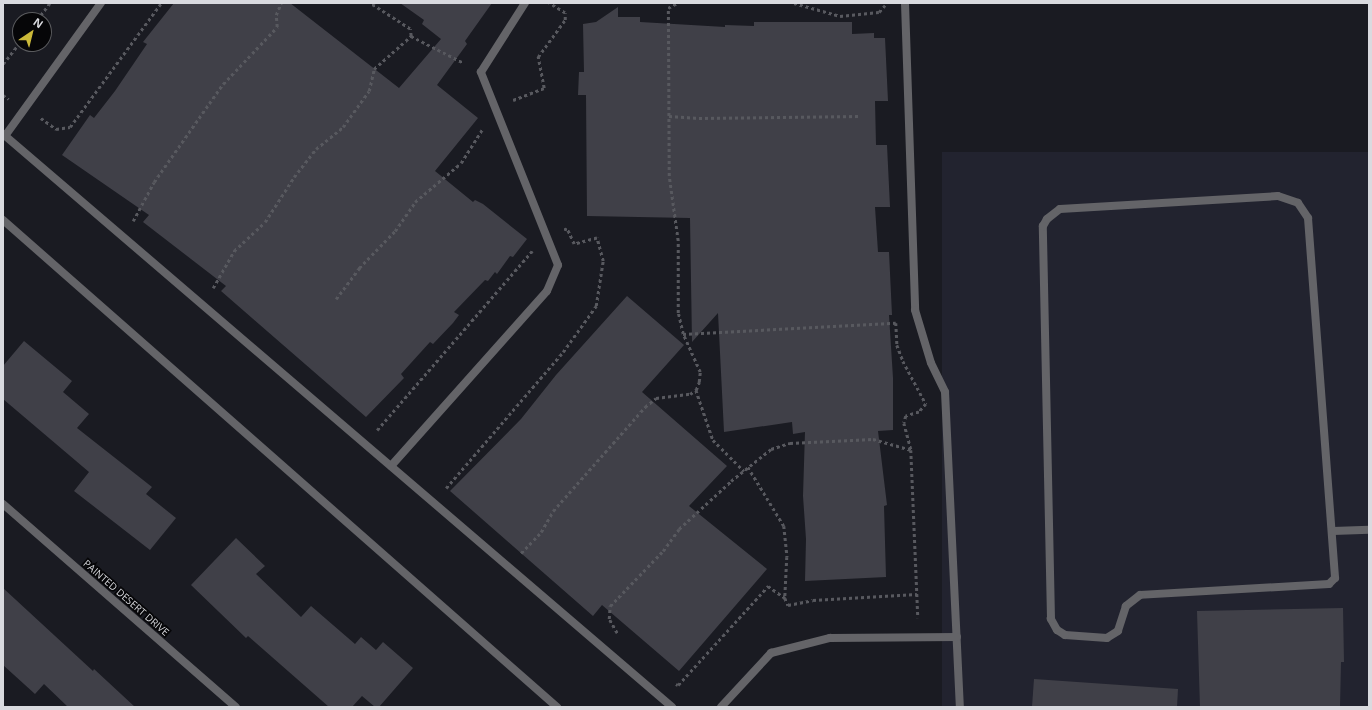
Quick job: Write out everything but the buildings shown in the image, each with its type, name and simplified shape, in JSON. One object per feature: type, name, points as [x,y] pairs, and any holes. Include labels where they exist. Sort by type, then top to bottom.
[{"type":"street","points":[[101,3],[26,108],[4,135],[672,707]]},
{"type":"street","points":[[391,466],[548,291],[558,266],[481,72],[524,3]]},
{"type":"street","points":[[905,3],[915,310],[931,363],[945,392],[960,707]]},
{"type":"street","points":[[1278,196],[1298,203],[1308,218],[1333,530],[1335,578],[1329,584],[1140,595],[1126,606],[1118,631],[1107,638],[1065,635],[1056,630],[1051,619],[1044,226],[1047,219],[1060,209],[1278,196]]},
{"type":"street","points":[[3,220],[557,707]]},
{"type":"street","name":"PAINTED DESERT DRIVE","points":[[3,504],[236,707]]},
{"type":"street","points":[[1333,530],[1369,530]]},
{"type":"street","points":[[721,707],[771,653],[830,638],[957,637]]},
{"type":"path","points":[[43,12],[50,3]]},
{"type":"path","points":[[26,108],[56,129],[70,127],[161,3]]},
{"type":"path","points":[[122,236],[143,206],[154,182],[223,84],[277,26],[276,15],[281,3]]},
{"type":"path","points":[[370,3],[410,29],[411,36]]},
{"type":"path","points":[[336,299],[359,268],[395,231],[415,202],[461,163],[483,127],[514,100],[544,88],[538,57],[565,20],[565,13],[549,3]]},
{"type":"path","points":[[677,3],[668,8],[669,176],[678,241],[678,313],[683,334],[700,372],[696,390],[713,440],[744,471]]},
{"type":"path","points":[[794,3],[840,16],[879,12],[887,3]]},
{"type":"path","points":[[411,36],[481,72]]},
{"type":"path","points":[[202,305],[234,251],[265,222],[294,177],[316,149],[343,127],[352,115],[369,91],[374,69],[411,36]]},
{"type":"path","points":[[3,64],[12,52]]},
{"type":"path","points":[[669,116],[699,118],[861,116]]},
{"type":"path","points":[[365,444],[532,251],[547,239],[567,229],[574,244],[597,238],[604,261],[596,306],[563,352],[433,502]]},
{"type":"path","points":[[683,334],[896,323],[897,345],[903,361],[926,404],[919,412],[906,416],[904,423],[912,450],[918,638]]},
{"type":"path","points":[[508,567],[541,532],[553,511],[645,407],[656,398],[690,394],[696,390]]},
{"type":"path","points":[[618,634],[609,619],[610,606],[663,551],[680,529],[748,467],[771,449],[790,443],[873,439],[912,450]]},
{"type":"path","points":[[748,467],[784,526],[787,557],[786,598],[788,605],[813,600],[906,597],[917,594]]},
{"type":"path","points":[[658,694],[669,680],[678,685],[768,586],[786,598]]},
{"type":"shaded area","points":[[942,152],[1369,152],[1369,707],[942,707]]}]
